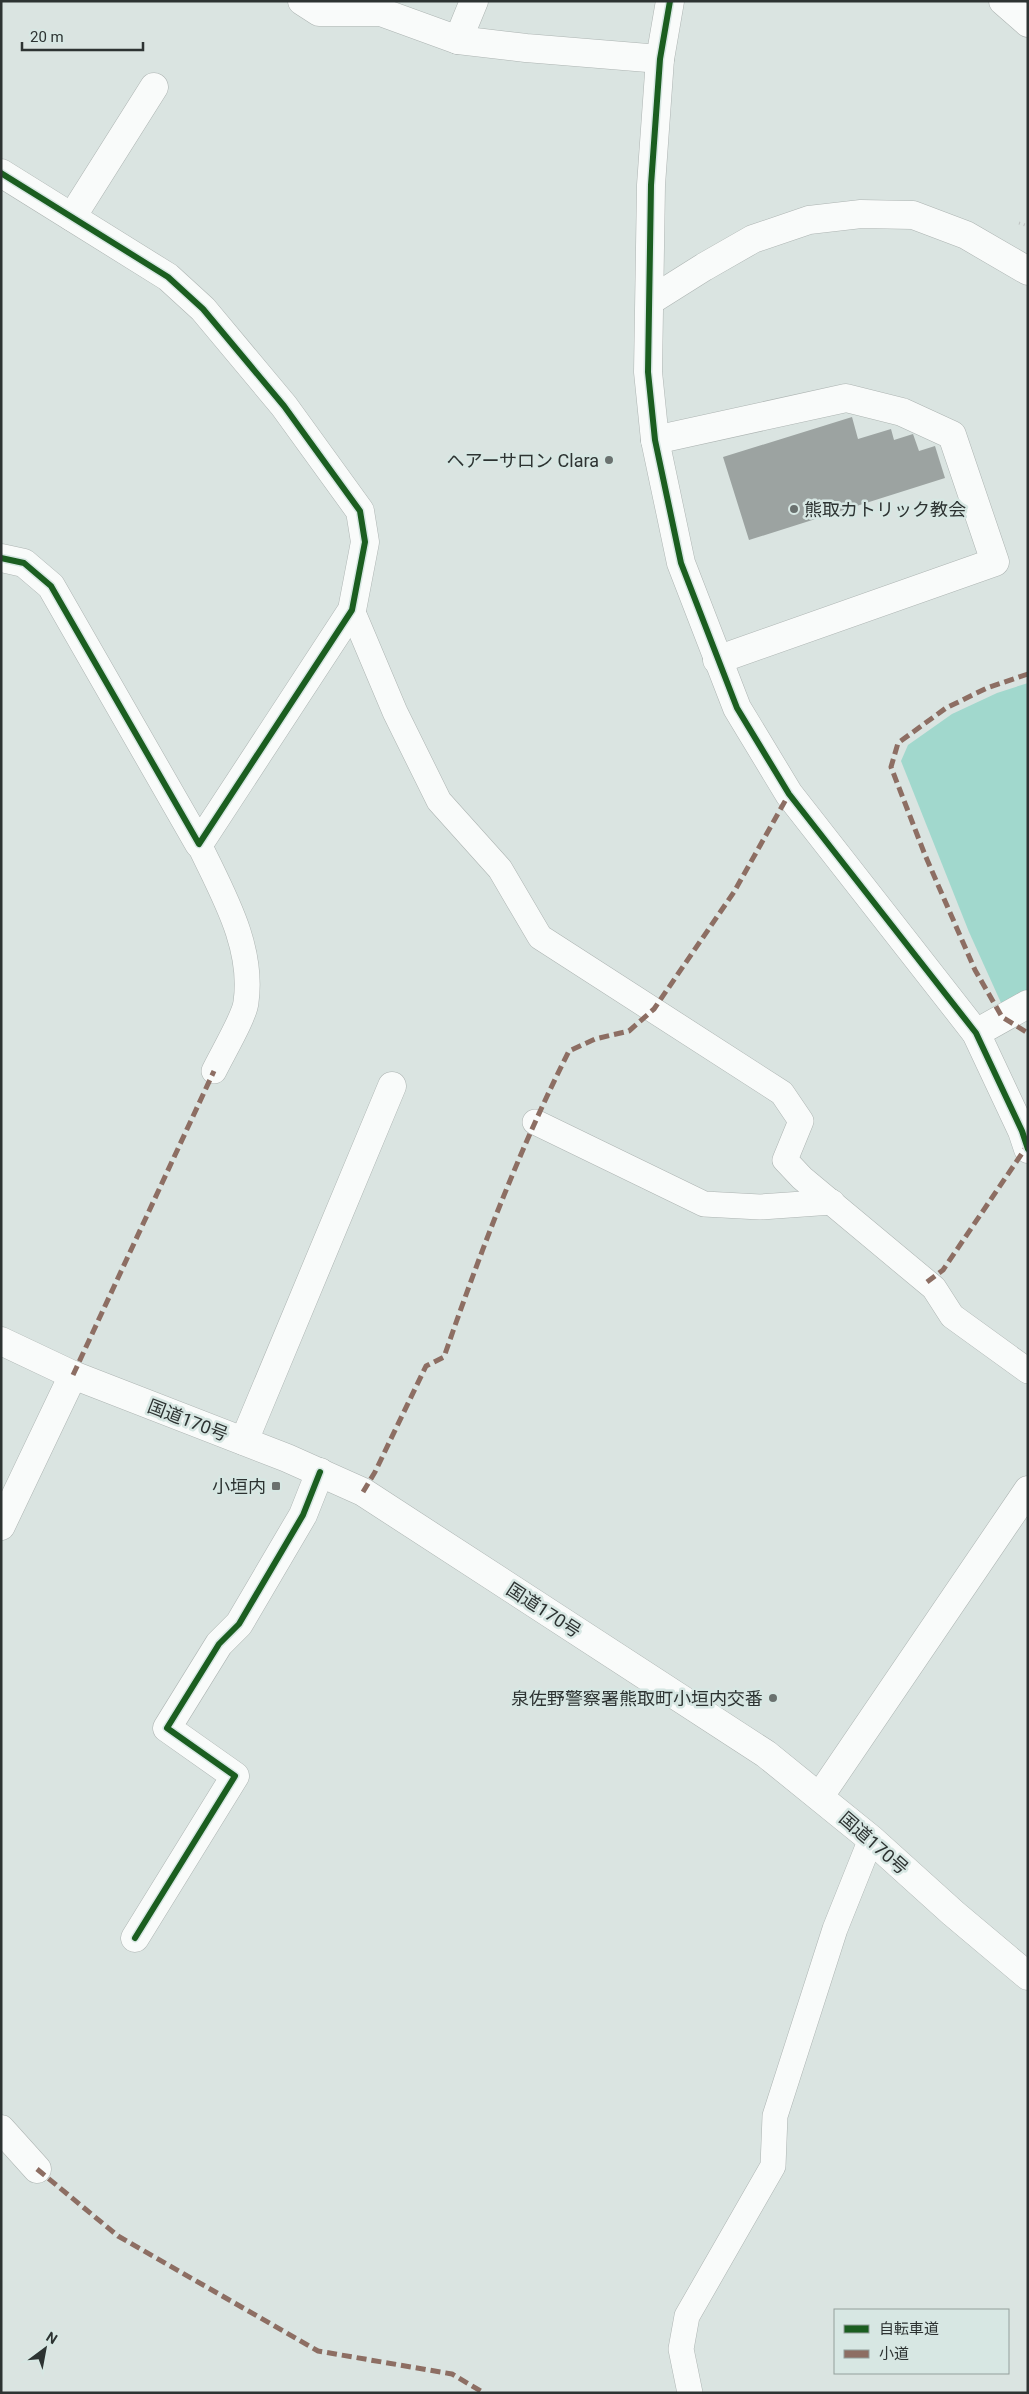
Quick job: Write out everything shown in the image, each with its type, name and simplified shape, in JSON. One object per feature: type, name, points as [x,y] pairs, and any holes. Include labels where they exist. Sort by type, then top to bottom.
[{"type":"main road","points":[[302,1],[319,12],[381,12],[458,40],[526,48],[660,59]]},
{"type":"main road","points":[[458,40],[474,1]]},
{"type":"main road","points":[[670,1],[660,59],[651,185],[648,372],[655,440],[681,563],[737,708],[789,794],[976,1033],[1022,1131],[1028,1149]]},
{"type":"main road","points":[[1003,1],[1028,23]]},
{"type":"main road","points":[[72,217],[154,87]]},
{"type":"main road","points":[[1,172],[168,277],[203,309],[284,406],[360,511],[365,542],[352,610],[199,844],[51,586],[24,563],[1,558]]},
{"type":"main road","points":[[650,301],[704,266],[753,239],[809,220],[861,214],[913,215],[966,235],[1028,271]]},
{"type":"main road","points":[[655,440],[846,398],[902,412],[952,435],[995,562],[717,660]]},
{"type":"main road","points":[[976,1033],[1028,1004]]},
{"type":"main road","points":[[244,1441],[392,1086]]},
{"type":"main road","name":"国道170号","points":[[1,1341],[73,1375],[244,1441],[363,1492],[766,1754],[871,1839],[953,1913],[1028,1976]]},
{"type":"main road","points":[[1,1526],[73,1375]]},
{"type":"main road","points":[[135,1938],[235,1776],[167,1728],[218,1644],[239,1624],[303,1515],[320,1472]]},
{"type":"main road","points":[[820,1796],[1028,1490]]},
{"type":"main road","points":[[1,2130],[38,2169]]},
{"type":"lane","points":[[352,610],[395,712],[438,800],[500,868],[540,937],[782,1093],[801,1122],[785,1160],[802,1178],[934,1288],[952,1316],[1028,1371]]},
{"type":"lane","points":[[199,844],[231,915],[247,958],[246,1004],[214,1071]]},
{"type":"lane","points":[[535,1122],[704,1204],[760,1207],[832,1202]]},
{"type":"lane","points":[[690,2393],[681,2349],[687,2316],[773,2166],[775,2116],[835,1929],[871,1839]]},
{"type":"green space","points":[[1028,683],[1028,992],[1002,1005],[969,932],[901,761],[908,745],[952,714],[997,693]]},
{"type":"building","name":"熊取カトリック教会","points":[[852,417],[858,439],[891,429],[894,440],[913,434],[919,451],[935,446],[945,478],[749,540],[723,457]]},
{"type":"marked path","points":[[1028,674],[987,688],[946,708],[898,743],[891,767],[925,855],[975,970],[1002,1017],[1028,1033]]},
{"type":"marked path","points":[[363,1492],[375,1472],[426,1366],[444,1357],[501,1202],[533,1126],[569,1051],[595,1039],[629,1031],[654,1009],[734,892],[789,794]]},
{"type":"marked path","points":[[73,1375],[214,1071]]},
{"type":"marked path","points":[[927,1282],[943,1270],[1027,1146]]},
{"type":"marked path","points":[[37,2169],[118,2236],[318,2351],[452,2374],[484,2393]]},
{"type":"cycle path","points":[[670,1],[660,59],[651,185],[648,372],[655,440],[681,563],[737,708],[789,794],[976,1033],[1022,1131],[1028,1149]]},
{"type":"cycle path","points":[[1,173],[168,277],[203,309],[284,406],[360,511],[365,542],[352,610],[199,844],[51,586],[24,563],[1,558]]},
{"type":"cycle path","points":[[135,1938],[235,1776],[167,1728],[219,1644],[239,1624],[303,1515],[320,1472]]},
{"type":"place","name":"ヘアーサロン Clara","points":[[609,460]]},
{"type":"place","name":"熊取カトリック教会","points":[[794,509]]},
{"type":"place","name":"小垣内","points":[[276,1486]]},
{"type":"place","name":"泉佐野警察署熊取町小垣内交番","points":[[773,1698]]}]
